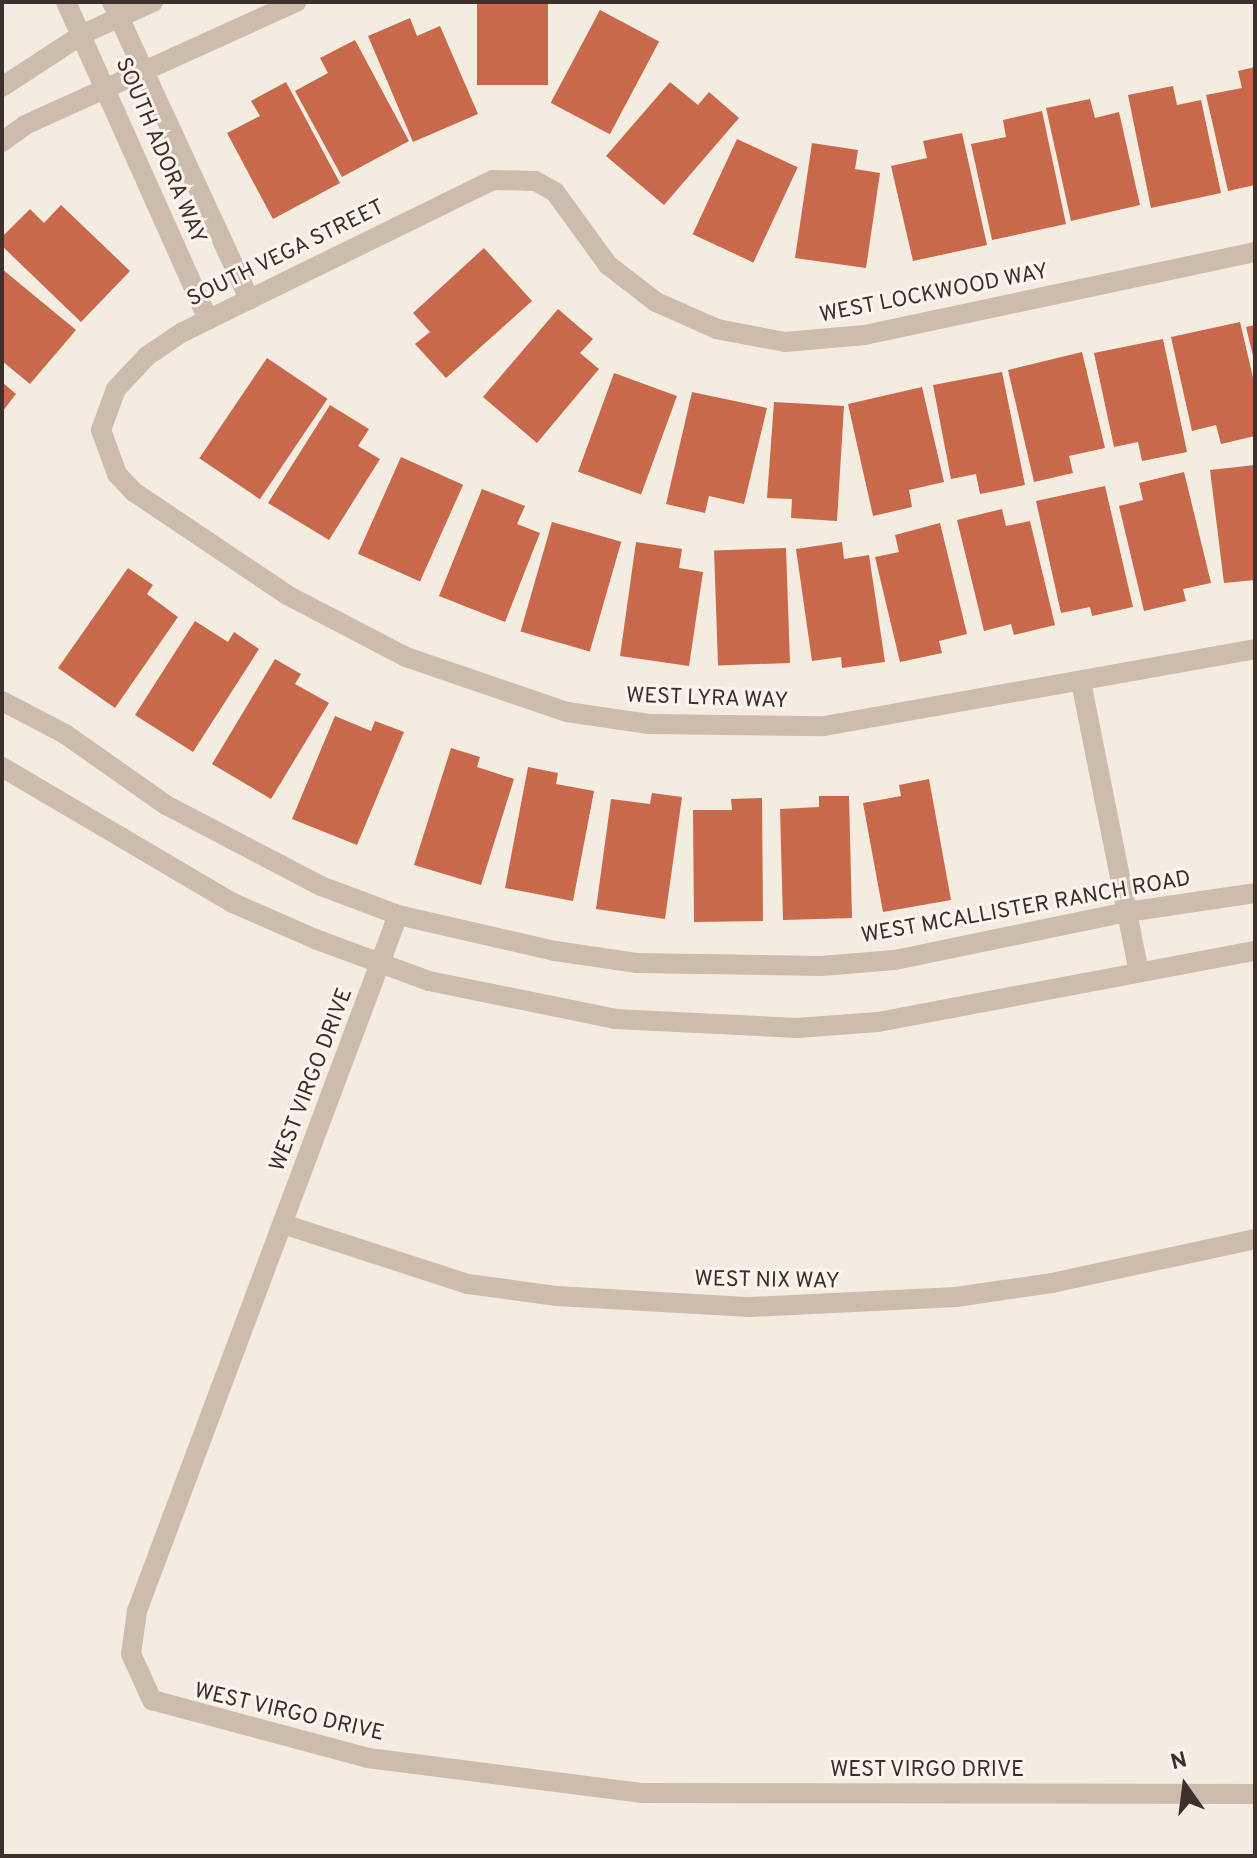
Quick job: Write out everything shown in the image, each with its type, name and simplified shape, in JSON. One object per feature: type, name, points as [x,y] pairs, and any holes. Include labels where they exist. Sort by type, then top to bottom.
[{"type":"street","name":"SOUTH ADORA WAY","points":[[66,2],[108,87],[208,320]]},
{"type":"street","points":[[2,87],[115,10],[153,2]]},
{"type":"street","points":[[2,142],[108,87],[296,2]]},
{"type":"street","name":"SOUTH ADORA WAY","points":[[115,10],[250,300]]},
{"type":"street","name":"SOUTH VEGA STREET","points":[[101,430],[107,402],[130,372],[208,320],[474,187],[493,180],[535,181]]},
{"type":"street","name":"WEST LOCKWOOD WAY","points":[[535,181],[555,192],[590,243],[633,289],[717,329],[785,342],[865,335],[1255,252]]},
{"type":"street","name":"WEST LYRA WAY","points":[[101,430],[117,474],[134,492],[287,595],[406,657],[567,712],[649,724],[824,726],[1255,649]]},
{"type":"street","points":[[1081,682],[1139,971]]},
{"type":"street","name":"WEST MCALLISTER RANCH ROAD","points":[[2,701],[65,734],[217,835],[398,915],[636,963],[779,967],[895,960],[1127,912],[1255,893]]},
{"type":"street","points":[[2,767],[233,903],[382,963],[513,1003],[600,1017],[797,1028],[968,1009],[1139,971],[1255,951]]},
{"type":"street","name":"WEST VIRGO DRIVE","points":[[398,915],[132,1632],[143,1690],[165,1708],[368,1758],[641,1793],[1255,1794]]},
{"type":"street","name":"WEST NIX WAY","points":[[283,1224],[468,1284],[557,1296],[750,1307],[956,1297],[1052,1283],[1255,1239]]},
{"type":"building","points":[[477,2],[548,2],[548,85],[477,85]]},
{"type":"building","points":[[600,10],[659,41],[610,134],[551,103]]},
{"type":"building","points":[[410,18],[417,36],[440,26],[478,114],[413,142],[368,36]]},
{"type":"building","points":[[355,40],[409,141],[342,177],[295,91],[328,73],[320,58]]},
{"type":"building","points":[[1255,67],[1255,185],[1228,191],[1206,95],[1242,88],[1238,71]]},
{"type":"building","points":[[286,82],[340,183],[273,219],[227,133],[260,116],[251,101]]},
{"type":"building","points":[[670,82],[698,105],[709,92],[739,118],[664,205],[606,156]]},
{"type":"building","points":[[1173,86],[1177,105],[1201,100],[1221,193],[1151,208],[1128,95]]},
{"type":"building","points":[[1090,99],[1095,118],[1119,112],[1140,205],[1071,221],[1046,108]]},
{"type":"building","points":[[1042,111],[1066,224],[992,240],[971,144],[1006,137],[1003,120]]},
{"type":"building","points":[[962,133],[987,245],[913,261],[891,166],[927,158],[923,141]]},
{"type":"building","points":[[737,139],[798,167],[753,262],[693,234]]},
{"type":"building","points":[[812,143],[858,150],[855,169],[880,173],[866,268],[795,258]]},
{"type":"building","points":[[61,205],[130,271],[81,322],[2,246],[2,237],[30,209],[44,223]]},
{"type":"building","points":[[484,248],[532,301],[446,378],[415,344],[430,332],[413,313]]},
{"type":"building","points":[[2,269],[76,330],[30,384],[2,361]]},
{"type":"building","points":[[558,309],[593,339],[580,353],[599,369],[537,443],[483,397]]},
{"type":"building","points":[[1240,322],[1255,386],[1255,436],[1221,444],[1216,425],[1192,431],[1171,337]]},
{"type":"building","points":[[1255,325],[1255,360],[1254,360],[1246,327]]},
{"type":"building","points":[[1163,339],[1187,452],[1142,461],[1138,442],[1114,447],[1094,353]]},
{"type":"building","points":[[1082,352],[1105,448],[1069,456],[1073,473],[1034,482],[1008,370]]},
{"type":"building","points":[[267,358],[328,399],[260,499],[199,458]]},
{"type":"building","points":[[1002,372],[1025,485],[980,494],[976,474],[951,479],[933,385]]},
{"type":"building","points":[[614,373],[677,396],[641,495],[578,472]]},
{"type":"building","points":[[2,382],[16,394],[2,412]]},
{"type":"building","points":[[922,387],[944,482],[909,490],[912,507],[873,516],[848,404]]},
{"type":"building","points":[[692,392],[767,408],[744,504],[709,496],[705,513],[666,504]]},
{"type":"building","points":[[774,402],[844,406],[837,521],[791,518],[792,499],[767,498]]},
{"type":"building","points":[[330,405],[369,429],[358,446],[380,459],[329,540],[268,503]]},
{"type":"building","points":[[401,457],[463,485],[420,581],[358,554]]},
{"type":"building","points":[[1255,465],[1255,580],[1224,583],[1210,470]]},
{"type":"building","points":[[1184,472],[1211,583],[1183,589],[1186,601],[1144,611],[1119,506],[1143,500],[1139,483]]},
{"type":"building","points":[[1105,486],[1133,607],[1092,616],[1090,607],[1061,613],[1036,501]]},
{"type":"building","points":[[482,489],[525,506],[517,524],[540,533],[505,622],[439,596]]},
{"type":"building","points":[[1002,509],[1006,526],[1030,521],[1055,625],[1014,635],[1011,624],[984,631],[957,520]]},
{"type":"building","points":[[552,522],[621,542],[590,651],[521,632]]},
{"type":"building","points":[[940,523],[967,634],[939,641],[942,653],[900,662],[875,557],[899,552],[895,535]]},
{"type":"building","points":[[636,542],[682,549],[679,568],[703,572],[689,666],[620,656]]},
{"type":"building","points":[[842,542],[844,559],[869,555],[885,662],[842,668],[841,657],[812,661],[796,549]]},
{"type":"building","points":[[786,548],[790,663],[718,665],[714,551]]},
{"type":"building","points":[[128,568],[153,585],[147,594],[178,617],[115,708],[58,668]]},
{"type":"building","points":[[195,621],[228,642],[234,632],[259,649],[193,752],[135,715]]},
{"type":"building","points":[[275,659],[301,674],[295,684],[329,703],[271,799],[212,764]]},
{"type":"building","points":[[335,716],[371,731],[375,721],[404,732],[357,845],[292,819]]},
{"type":"building","points":[[451,748],[480,757],[477,767],[514,779],[481,885],[414,865]]},
{"type":"building","points":[[528,767],[558,773],[556,784],[594,791],[573,901],[505,888]]},
{"type":"building","points":[[929,779],[951,900],[883,912],[863,803],[901,796],[899,785]]},
{"type":"building","points":[[652,793],[682,797],[665,919],[596,909],[611,799],[650,804]]},
{"type":"building","points":[[819,796],[849,796],[852,918],[783,920],[780,809],[819,807]]},
{"type":"building","points":[[762,798],[763,921],[694,922],[693,810],[732,810],[731,799]]}]
